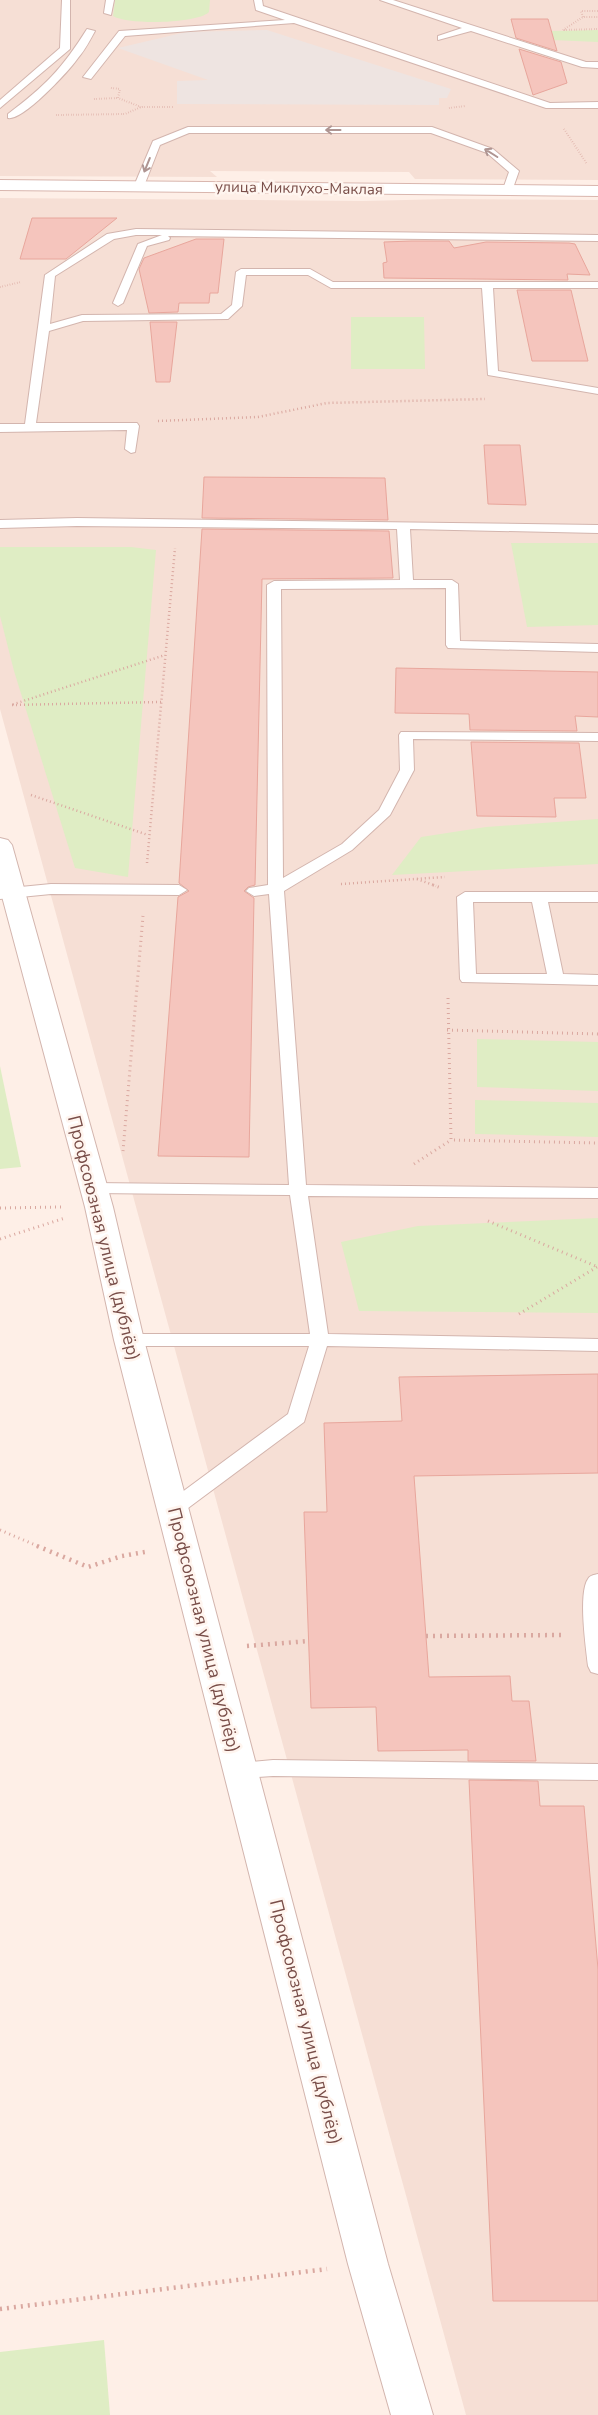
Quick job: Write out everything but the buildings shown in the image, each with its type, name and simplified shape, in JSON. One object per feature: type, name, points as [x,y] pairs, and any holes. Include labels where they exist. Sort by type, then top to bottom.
[{"type":"street","name":"улица Миклухо-Маклая","points":[[0,185],[598,191]]},
{"type":"street","name":"Профсоюзная улица (дублёр)","points":[[0,844],[7,894],[104,1195],[129,1340],[368,2264],[412,2415]]},
{"type":"lane","points":[[0,105],[64,49],[66,0]]},
{"type":"lane","points":[[108,13],[110,0]]},
{"type":"lane","points":[[258,0],[259,8],[549,106],[598,105]]},
{"type":"lane","points":[[384,0],[585,65],[598,65]]},
{"type":"lane","points":[[88,78],[122,33],[300,22]]},
{"type":"lane","points":[[441,38],[471,28]]},
{"type":"lane","points":[[11,116],[71,65],[82,51],[90,31]]},
{"type":"lane","points":[[393,53],[408,48]]},
{"type":"lane","points":[[138,186],[156,143],[188,130],[432,130],[490,151],[514,171],[508,190]]},
{"type":"lane","points":[[30,427],[50,275],[111,236],[136,232],[598,238]]},
{"type":"lane","points":[[118,304],[126,280],[143,244],[180,234]]},
{"type":"lane","points":[[44,329],[82,318],[224,316],[237,306],[242,272],[310,272],[331,285],[598,285]]},
{"type":"lane","points":[[487,285],[492,373],[598,390]]},
{"type":"lane","points":[[0,428],[133,426],[131,449]]},
{"type":"lane","points":[[0,524],[178,522],[598,529]]},
{"type":"lane","points":[[403,525],[407,584]]},
{"type":"lane","points":[[173,1509],[297,1417],[320,1340],[298,1190],[276,889],[274,584],[452,584],[453,645],[598,648]]},
{"type":"lane","points":[[254,891],[276,889],[347,847],[385,812],[407,770],[406,735],[598,737]]},
{"type":"lane","points":[[7,894],[51,889],[179,890]]},
{"type":"lane","points":[[598,897],[465,897],[468,979],[598,980]]},
{"type":"lane","points":[[540,897],[556,979]]},
{"type":"lane","points":[[104,1195],[298,1190],[598,1192]]},
{"type":"lane","points":[[129,1340],[320,1340],[598,1345]]},
{"type":"lane","points":[[598,1581],[595,1584],[592,1622],[598,1666]]},
{"type":"lane","points":[[240,1770],[273,1768],[598,1772]]},
{"type":"path","points":[[583,17],[582,11],[598,11]]},
{"type":"path","points":[[563,30],[583,17],[598,17]]},
{"type":"path","points":[[104,88],[120,89],[118,98],[140,107]]},
{"type":"path","points":[[583,158],[590,161]]},
{"type":"path","points":[[133,426],[166,419],[258,417],[327,403],[486,399]]},
{"type":"path","points":[[104,1195],[145,890],[148,835],[178,522]]},
{"type":"path","points":[[161,702],[11,705],[165,655]]},
{"type":"path","points":[[31,795],[148,835]]},
{"type":"path","points":[[335,885],[453,877]]},
{"type":"path","points":[[468,979],[448,996],[447,1030],[451,1140],[598,1143]]},
{"type":"path","points":[[447,1030],[598,1034]]},
{"type":"path","points":[[0,1208],[104,1195]]},
{"type":"path","points":[[0,1239],[104,1195]]},
{"type":"path","points":[[514,1318],[598,1267]]},
{"type":"path","points":[[0,1530],[88,1567],[122,1556],[182,1544]]},
{"type":"path","points":[[426,1636],[594,1635]]},
{"type":"path","points":[[238,1646],[308,1641]]},
{"type":"path","points":[[0,2309],[368,2264]]},
{"type":"shaded area","points":[[0,0],[598,0],[598,180],[415,179],[409,172],[210,171],[217,177],[0,176]]},
{"type":"shaded area","points":[[267,30],[451,89],[447,98],[439,98],[439,105],[177,104],[177,81],[208,80],[118,48],[186,32]]},
{"type":"shaded area","points":[[0,198],[363,201],[448,199],[598,200],[598,2415],[466,2415],[0,709]]},
{"type":"green space","points":[[115,0],[210,0],[209,12],[202,16],[177,21],[146,22],[121,19],[113,16]]},
{"type":"green space","points":[[598,30],[598,42],[552,40],[552,31]]},
{"type":"green space","points":[[351,317],[424,317],[425,369],[351,369]]},
{"type":"green space","points":[[511,543],[598,543],[598,625],[527,627]]},
{"type":"green space","points":[[0,547],[131,547],[156,550],[128,877],[75,868],[14,671],[0,616]]},
{"type":"green space","points":[[598,819],[598,864],[392,875],[421,837],[486,827]]},
{"type":"green space","points":[[477,1039],[598,1042],[598,1091],[477,1087]]},
{"type":"green space","points":[[0,1066],[21,1167],[0,1169]]},
{"type":"green space","points":[[475,1100],[598,1103],[598,1137],[475,1134]]},
{"type":"green space","points":[[598,1218],[598,1313],[359,1311],[341,1242],[418,1226]]},
{"type":"green space","points":[[104,2340],[110,2415],[0,2415],[0,2352]]}]
